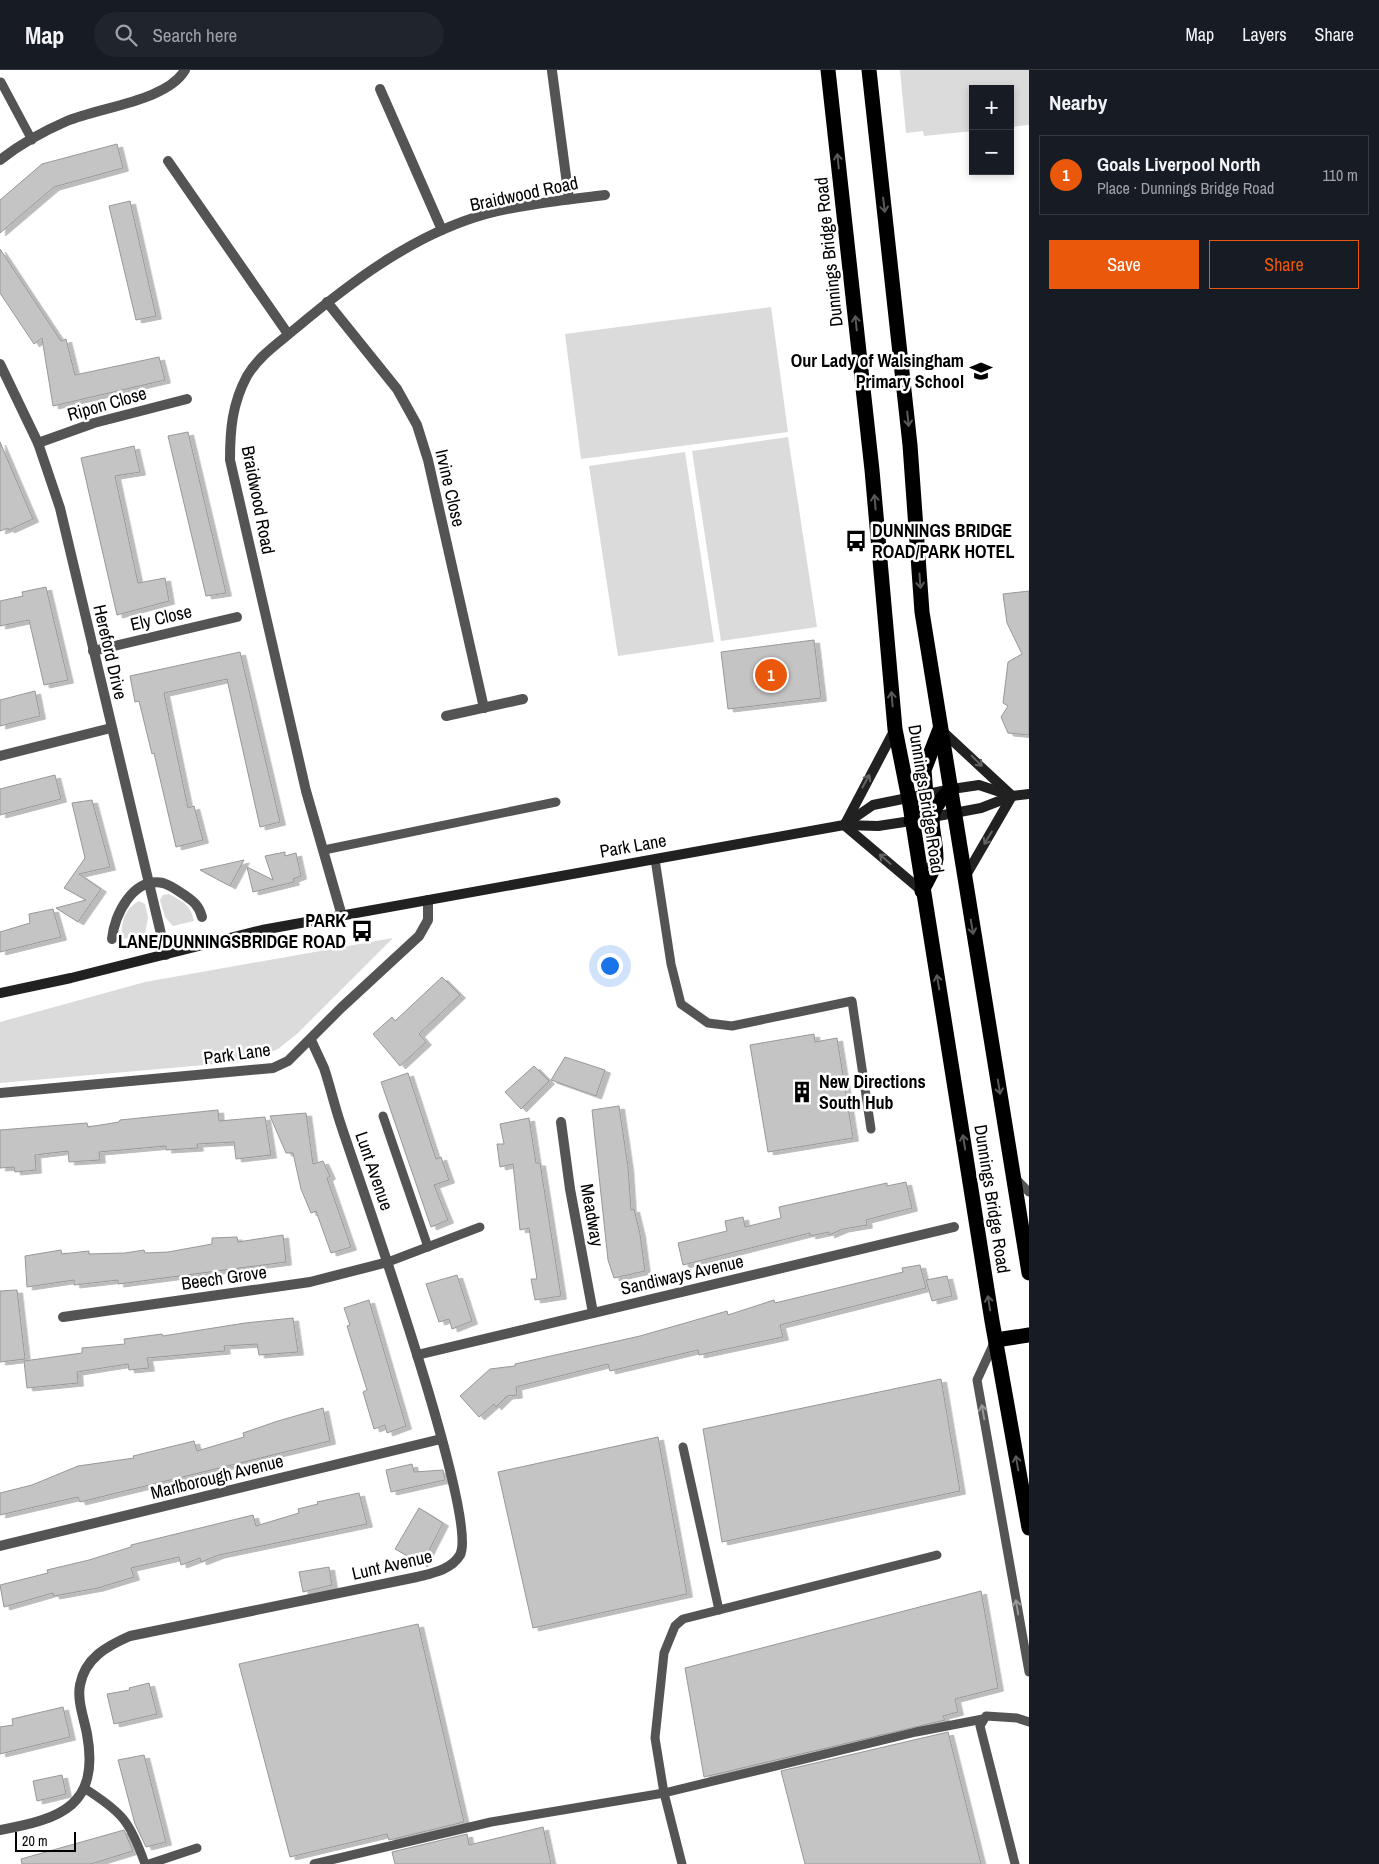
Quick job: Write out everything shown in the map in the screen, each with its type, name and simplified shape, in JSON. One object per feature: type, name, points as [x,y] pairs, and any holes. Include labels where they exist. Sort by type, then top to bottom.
[{"type":"highway","name":"Dunnings Bridge Road","points":[[828,70],[872,470],[895,728],[909,798],[922,891],[1029,1528]]},
{"type":"highway","name":"Dunnings Bridge Road","points":[[869,70],[910,445],[922,612],[940,729],[956,812],[964,879],[1029,1274]]},
{"type":"highway","points":[[911,821],[922,808],[926,795],[924,770],[940,729]]},
{"type":"highway","points":[[922,891],[936,861],[931,816],[938,801],[952,789]]},
{"type":"highway","points":[[996,1340],[1029,1334]]},
{"type":"street","points":[[0,160],[66,122],[96,110],[156,94],[175,82],[185,70]]},
{"type":"street","points":[[552,70],[569,199]]},
{"type":"street","points":[[380,89],[442,230]]},
{"type":"street","points":[[168,162],[288,334]]},
{"type":"street","name":"Braidwood Road","points":[[342,916],[306,791],[230,460],[230,430],[238,396],[248,375],[268,350],[327,302],[384,262],[442,230],[486,214],[569,199],[605,195]]},
{"type":"street","name":"Irvine Close","points":[[327,302],[397,389],[417,425],[428,460],[484,708]]},
{"type":"street","name":"Hereford Drive","points":[[0,364],[38,443],[60,508],[166,955]]},
{"type":"street","name":"Ripon Close","points":[[38,443],[94,422],[187,399]]},
{"type":"street","name":"Ely Close","points":[[93,651],[236,617]]},
{"type":"street","points":[[446,716],[524,699]]},
{"type":"street","points":[[0,756],[111,728]]},
{"type":"street","points":[[895,728],[844,824],[922,891]]},
{"type":"street","points":[[940,729],[1012,796],[1029,794]]},
{"type":"street","name":"Park Lane","points":[[844,824],[873,805],[952,789],[979,785],[1012,796]]},
{"type":"street","points":[[964,879],[1012,796]]},
{"type":"street","name":"Park Lane","points":[[0,993],[72,978],[262,930],[844,824],[878,826],[911,821],[981,808],[1012,796]]},
{"type":"street","points":[[112,939],[114,922],[118,914],[139,887],[149,884],[160,883],[171,887],[196,903],[202,917]]},
{"type":"street","name":"Park Lane","points":[[0,1093],[255,1072],[273,1068],[288,1061],[341,1008],[419,936],[428,920],[428,900]]},
{"type":"street","name":"Lunt Avenue","points":[[0,1830],[57,1815],[80,1798],[88,1779],[91,1756],[80,1703],[80,1686],[84,1672],[91,1661],[107,1646],[130,1636],[417,1577],[447,1568],[460,1554],[462,1537],[441,1439],[417,1355],[324,1068],[311,1040]]},
{"type":"street","name":"Meadway","points":[[561,1122],[570,1189],[593,1313]]},
{"type":"street","name":"Sandiways Avenue","points":[[417,1355],[954,1227]]},
{"type":"street","name":"Beech Grove","points":[[63,1318],[310,1282],[388,1262]]},
{"type":"street","name":"Marlborough Avenue","points":[[0,1546],[441,1439]]},
{"type":"lane","points":[[1,82],[32,140]]},
{"type":"lane","points":[[324,850],[556,802]]},
{"type":"lane","points":[[654,859],[671,964],[682,1004],[708,1023],[732,1026],[852,1001],[871,1129]]},
{"type":"lane","points":[[383,1116],[428,1246]]},
{"type":"lane","points":[[1013,1176],[1029,1192]]},
{"type":"lane","points":[[388,1262],[480,1227]]},
{"type":"lane","points":[[996,1340],[977,1380],[1029,1672]]},
{"type":"lane","points":[[683,1447],[719,1610]]},
{"type":"lane","points":[[682,1864],[664,1793],[655,1738],[664,1654],[675,1626],[683,1619],[937,1555]]},
{"type":"lane","points":[[314,1864],[491,1822],[664,1793],[916,1732],[982,1719],[995,1714],[1029,1722]]},
{"type":"lane","points":[[982,1719],[980,1726],[1015,1864]]},
{"type":"lane","points":[[84,1788],[113,1806],[128,1822],[145,1864]]},
{"type":"lane","points":[[149,1864],[197,1848]]},
{"type":"shaded area","points":[[900,70],[1029,70],[1029,125],[1014,127],[1014,85],[969,85],[969,131],[924,136],[923,131],[906,133]]},
{"type":"shaded area","points":[[771,307],[788,432],[581,459],[565,334]]},
{"type":"shaded area","points":[[788,437],[817,627],[721,641],[692,451]]},
{"type":"shaded area","points":[[685,452],[714,642],[618,656],[589,466]]},
{"type":"shaded area","points":[[169,894],[182,901],[188,907],[194,921],[173,926],[165,917],[160,900],[163,895]]},
{"type":"shaded area","points":[[139,901],[145,904],[148,918],[145,934],[123,939],[124,917],[130,908]]},
{"type":"shaded area","points":[[393,938],[297,1034],[278,1049],[250,1061],[0,1083],[0,1022],[145,982]]},
{"type":"building","points":[[117,144],[123,168],[54,187],[0,233],[0,200],[42,164]]},
{"type":"building","points":[[130,201],[156,316],[136,320],[109,206]]},
{"type":"building","points":[[0,249],[61,341],[66,339],[75,375],[159,357],[165,380],[53,406],[42,338],[34,344],[0,293]]},
{"type":"building","points":[[188,432],[226,593],[206,596],[168,436]]},
{"type":"building","points":[[0,442],[33,519],[9,530],[8,528],[0,531]]},
{"type":"building","points":[[134,446],[140,472],[115,476],[138,583],[165,578],[169,601],[117,615],[81,458]]},
{"type":"building","points":[[46,587],[68,680],[44,685],[29,620],[0,626],[0,601],[23,596],[22,592]]},
{"type":"building","points":[[1029,591],[1029,735],[1008,733],[1001,717],[1008,706],[1003,703],[1008,662],[1022,654],[1007,623],[1003,594]]},
{"type":"building","points":[[814,640],[821,698],[728,709],[721,652]]},
{"type":"building","points":[[240,652],[280,822],[260,827],[227,679],[164,693],[188,808],[194,806],[203,840],[176,847],[154,753],[152,754],[139,701],[135,702],[130,676]]},
{"type":"building","points":[[35,691],[40,716],[0,726],[0,700]]},
{"type":"building","points":[[55,775],[61,799],[0,815],[0,789]]},
{"type":"building","points":[[92,800],[110,867],[79,874],[101,889],[78,922],[56,908],[86,900],[64,888],[85,858],[72,803]]},
{"type":"building","points":[[285,852],[285,856],[296,853],[301,876],[293,879],[294,882],[253,892],[247,867],[273,880],[265,856]]},
{"type":"building","points":[[244,860],[230,886],[200,870]]},
{"type":"building","points":[[53,909],[61,937],[0,952],[0,932],[30,923],[29,914]]},
{"type":"building","points":[[442,977],[460,995],[419,1034],[426,1042],[400,1066],[373,1034],[392,1017],[395,1021]]},
{"type":"building","name":"New Directions South Hub","points":[[814,1034],[815,1042],[837,1038],[853,1138],[768,1152],[750,1045]]},
{"type":"building","points":[[565,1057],[605,1070],[596,1096],[551,1080]]},
{"type":"building","points":[[534,1066],[549,1081],[521,1109],[505,1092]]},
{"type":"building","points":[[408,1073],[436,1159],[441,1157],[449,1180],[434,1185],[448,1220],[431,1227],[381,1082]]},
{"type":"building","points":[[619,1106],[628,1167],[631,1210],[634,1209],[640,1234],[645,1271],[614,1278],[608,1260],[592,1110]]},
{"type":"building","points":[[218,1110],[219,1121],[265,1117],[271,1155],[236,1159],[234,1142],[197,1144],[198,1148],[166,1150],[166,1146],[99,1152],[100,1160],[69,1162],[68,1151],[35,1155],[36,1170],[15,1172],[14,1167],[0,1168],[0,1130],[87,1123],[88,1127],[119,1122],[120,1120]]},
{"type":"building","points":[[306,1113],[313,1164],[323,1161],[330,1176],[327,1178],[351,1247],[331,1253],[316,1211],[311,1213],[301,1189],[293,1153],[286,1153],[270,1116]]},
{"type":"building","points":[[529,1118],[536,1163],[540,1163],[561,1296],[535,1300],[531,1279],[537,1279],[529,1228],[520,1230],[513,1164],[500,1167],[497,1144],[504,1144],[500,1124]]},
{"type":"building","points":[[906,1182],[912,1208],[866,1220],[867,1225],[843,1229],[829,1235],[829,1232],[810,1236],[810,1233],[683,1265],[678,1243],[727,1231],[725,1221],[743,1217],[745,1227],[781,1218],[779,1207],[887,1183],[887,1186]]},
{"type":"building","points":[[283,1235],[286,1262],[118,1284],[118,1280],[74,1285],[74,1280],[27,1287],[25,1256],[61,1250],[62,1254],[89,1251],[89,1254],[125,1253],[144,1250],[145,1253],[168,1252],[212,1244],[212,1238],[237,1237],[238,1242]]},
{"type":"building","points":[[920,1265],[926,1288],[780,1325],[783,1337],[699,1355],[698,1350],[610,1371],[608,1364],[516,1387],[517,1395],[507,1396],[496,1407],[494,1404],[479,1417],[460,1396],[490,1369],[515,1366],[515,1364],[640,1336],[727,1311],[728,1315],[774,1300],[775,1303],[903,1272],[902,1268]]},
{"type":"building","points":[[457,1275],[472,1321],[452,1329],[449,1319],[439,1322],[426,1284]]},
{"type":"building","points":[[947,1276],[952,1296],[932,1301],[926,1280]]},
{"type":"building","points":[[17,1290],[25,1359],[0,1362],[0,1291]]},
{"type":"building","points":[[369,1300],[406,1426],[387,1433],[385,1425],[374,1429],[363,1392],[367,1390],[347,1326],[350,1325],[344,1308]]},
{"type":"building","points":[[293,1318],[298,1352],[259,1355],[257,1344],[224,1346],[225,1351],[147,1358],[149,1368],[129,1370],[128,1364],[77,1372],[78,1383],[27,1388],[24,1361],[82,1353],[82,1348],[125,1344],[124,1339],[162,1334],[163,1336],[245,1323]]},
{"type":"building","points":[[941,1379],[960,1491],[722,1542],[703,1429]]},
{"type":"building","points":[[323,1408],[330,1441],[80,1502],[78,1497],[0,1515],[0,1493],[32,1485],[78,1466],[134,1458],[133,1456],[194,1441],[197,1451],[244,1437],[243,1433],[278,1421]]},
{"type":"building","points":[[658,1437],[687,1594],[533,1628],[498,1472]]},
{"type":"building","points":[[412,1464],[414,1472],[443,1470],[445,1480],[391,1492],[386,1470]]},
{"type":"building","points":[[359,1493],[367,1524],[219,1555],[201,1562],[200,1558],[181,1565],[179,1557],[131,1568],[134,1577],[98,1588],[54,1596],[53,1593],[4,1607],[0,1585],[48,1573],[47,1570],[89,1560],[131,1547],[131,1545],[253,1515],[256,1526],[299,1513],[298,1509],[318,1504],[317,1502]]},
{"type":"building","points":[[419,1508],[443,1523],[422,1564],[395,1549]]},
{"type":"building","points":[[329,1567],[332,1585],[303,1592],[299,1572]]},
{"type":"building","points":[[981,1591],[998,1688],[955,1699],[958,1712],[943,1716],[945,1720],[704,1777],[685,1668]]},
{"type":"building","points":[[418,1624],[464,1822],[389,1840],[387,1834],[290,1857],[239,1664]]},
{"type":"building","points":[[149,1683],[157,1714],[114,1724],[107,1694],[130,1690],[129,1688]]},
{"type":"building","points":[[63,1707],[70,1737],[0,1754],[0,1727],[13,1725],[12,1719]]},
{"type":"building","points":[[948,1732],[981,1864],[805,1864],[781,1771]]},
{"type":"building","points":[[144,1755],[166,1842],[146,1847],[135,1824],[118,1760]]},
{"type":"building","points":[[62,1775],[66,1794],[37,1801],[33,1781]]},
{"type":"building","points":[[543,1827],[551,1864],[395,1864],[392,1852],[467,1834],[469,1845]]},
{"type":"building","points":[[124,1830],[133,1851],[91,1864],[22,1864],[21,1859]]},
{"type":"place","name":"Our Lady of Walsingham Primary School","points":[[981,371]]},
{"type":"place","name":"DUNNINGS BRIDGE ROAD/PARK HOTEL","points":[[856,541]]},
{"type":"place","name":"Goals Liverpool North","points":[[771,675]]},
{"type":"place","name":"PARK LANE/DUNNINGSBRIDGE ROAD","points":[[362,931]]},
{"type":"place","name":"New Directions South Hub","points":[[802,1092]]}]
